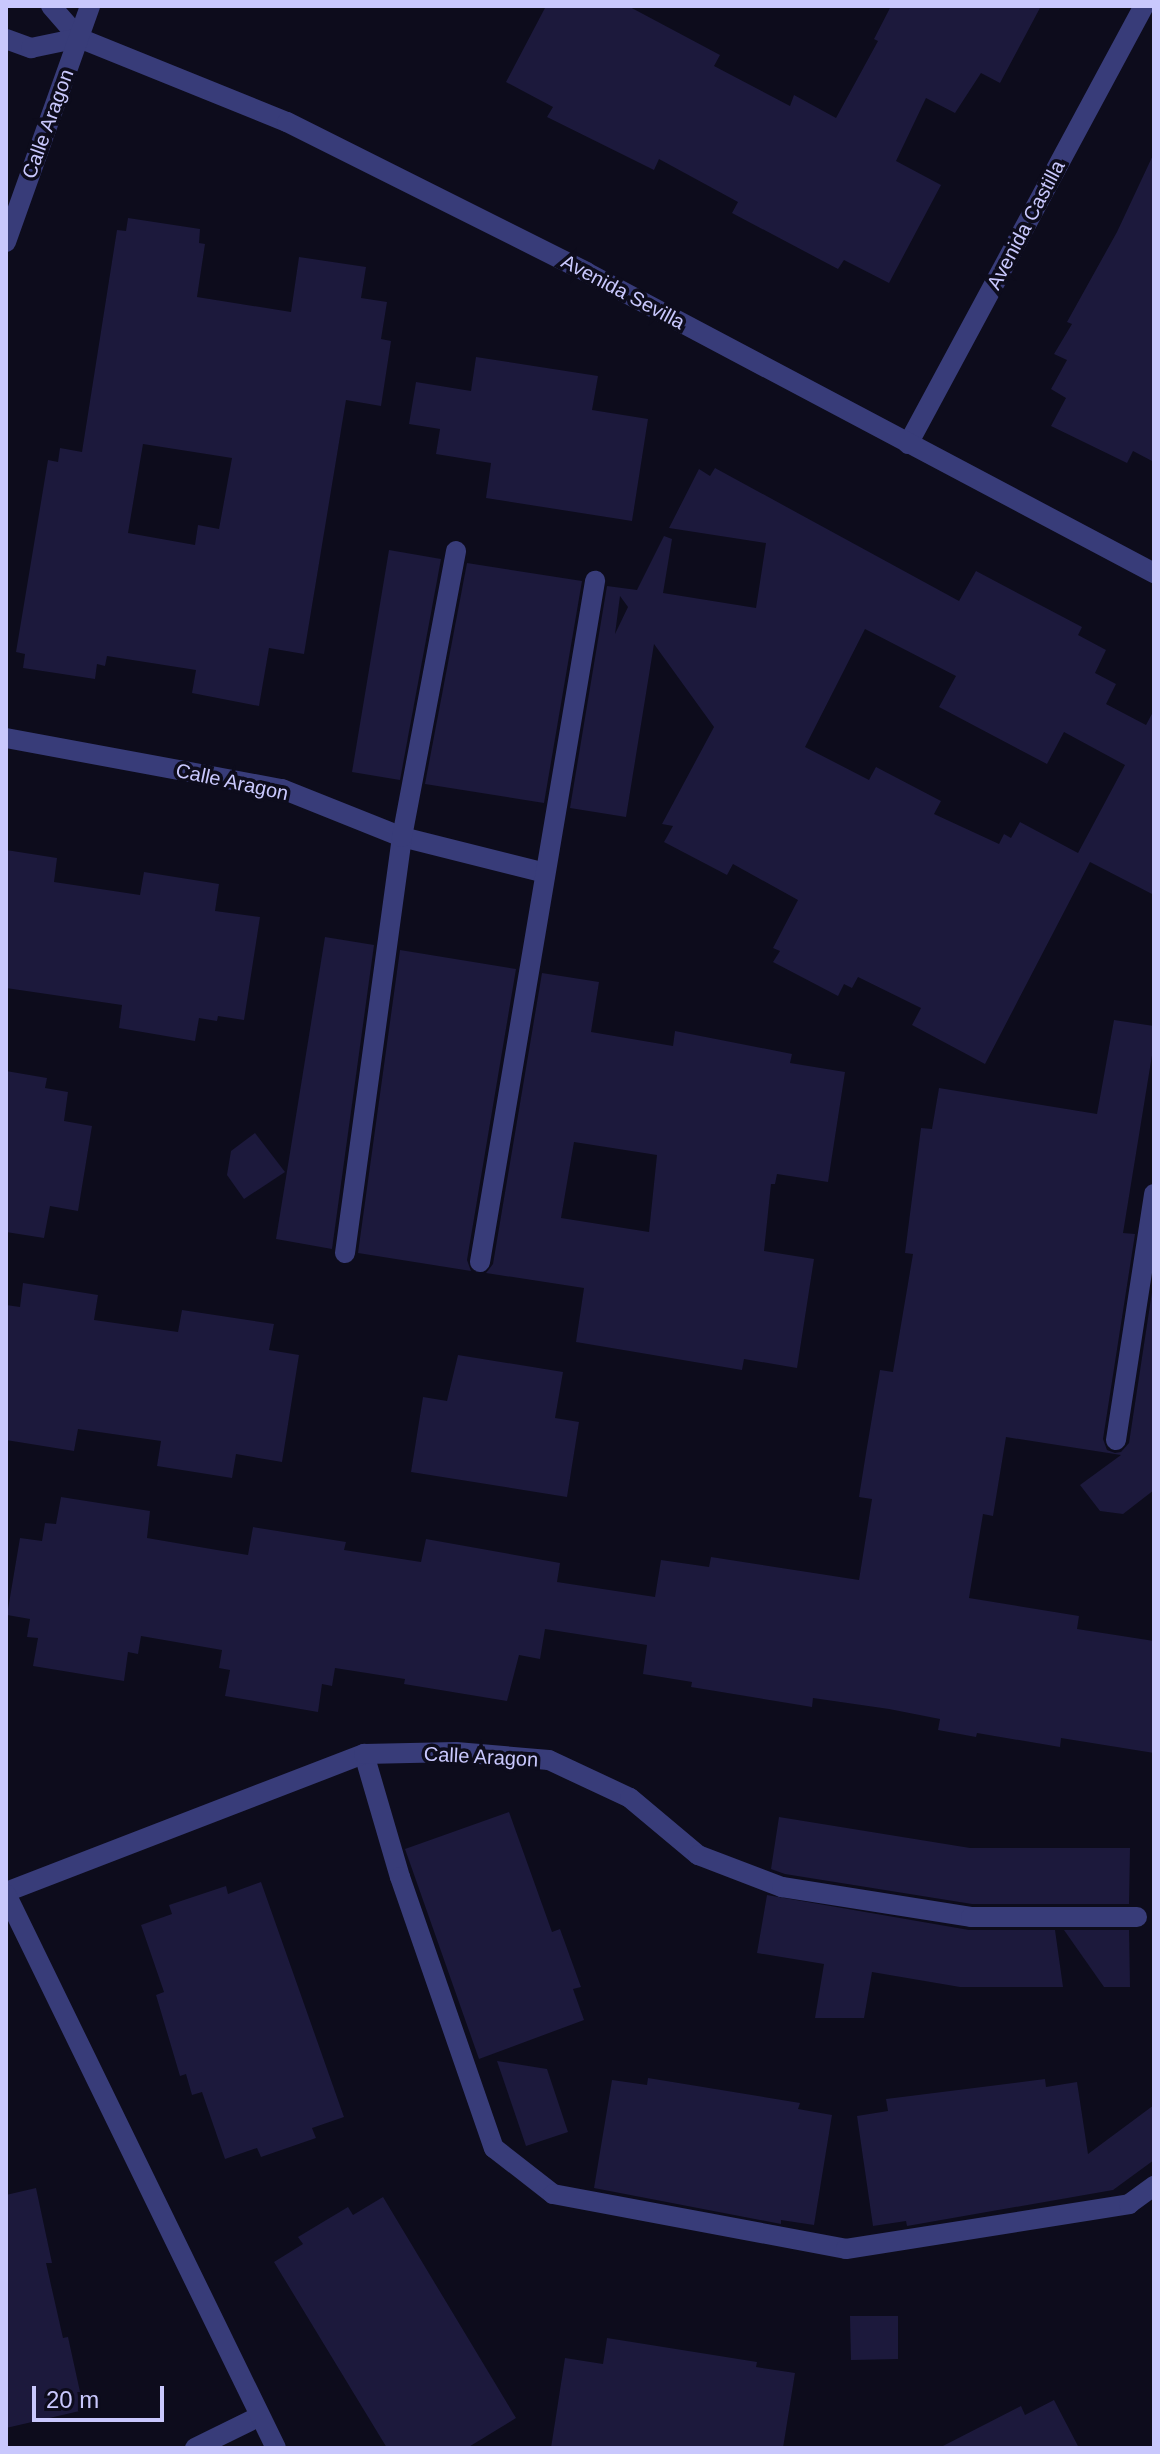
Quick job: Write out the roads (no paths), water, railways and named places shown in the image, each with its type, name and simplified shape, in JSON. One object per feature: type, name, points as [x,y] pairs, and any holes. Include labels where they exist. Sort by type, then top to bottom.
[{"type":"street","name":"Avenida Sevilla","points":[[51,6],[79,38],[287,122],[586,272],[1154,573]]},
{"type":"street","name":"Calle Aragon","points":[[6,242],[90,6]]},
{"type":"street","name":"Avenida Castilla","points":[[908,444],[1144,6]]},
{"type":"street","points":[[6,39],[31,48],[79,38]]},
{"type":"street","points":[[345,1253],[402,837],[456,551]]},
{"type":"street","points":[[480,1262],[595,581]]},
{"type":"street","name":"Calle Aragon","points":[[6,738],[282,789],[402,837],[545,873]]},
{"type":"street","points":[[1116,1440],[1154,1194]]},
{"type":"street","name":"Calle Aragon","points":[[276,2448],[6,1893],[364,1754],[456,1752],[549,1760],[630,1798],[698,1855],[782,1887],[971,1917],[1137,1917]]},
{"type":"street","points":[[364,1754],[400,1877],[494,2148],[553,2194],[846,2249],[1129,2204],[1154,2186]]},
{"type":"street","points":[[195,2448],[260,2416]]}]
